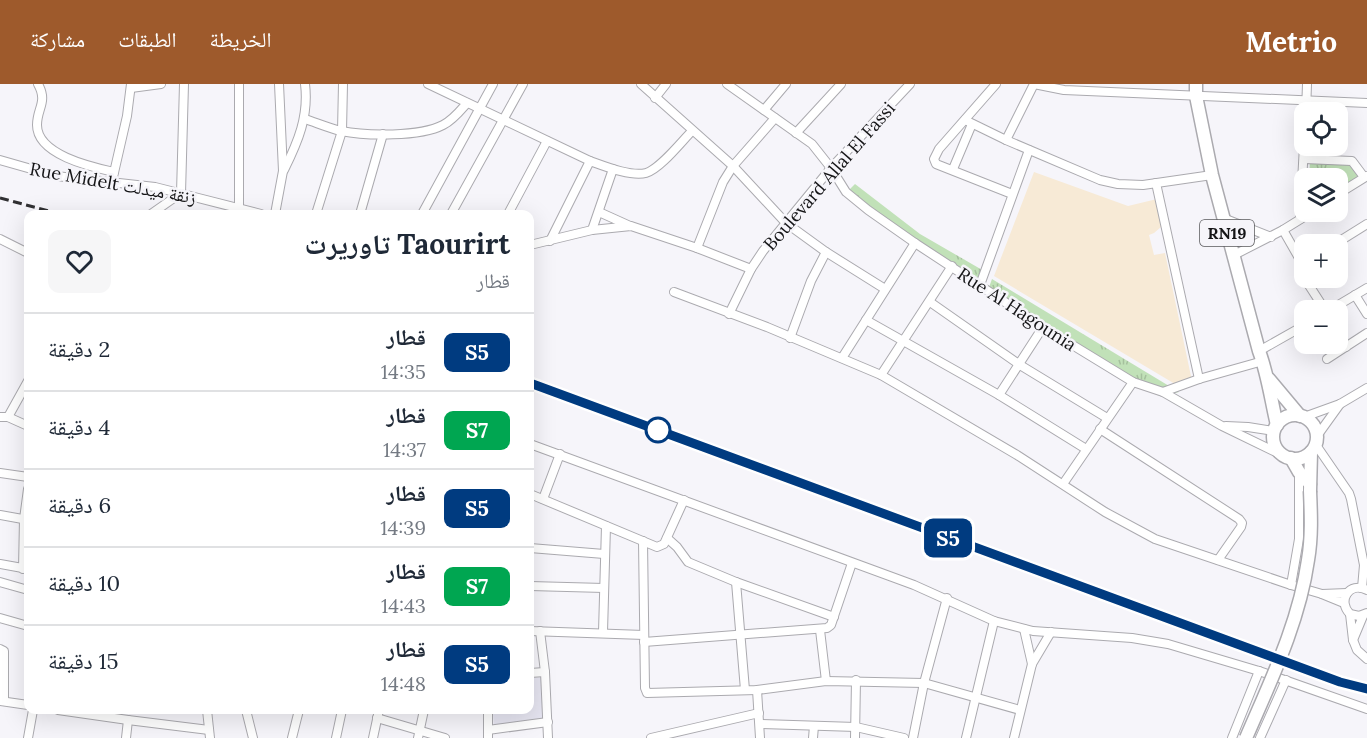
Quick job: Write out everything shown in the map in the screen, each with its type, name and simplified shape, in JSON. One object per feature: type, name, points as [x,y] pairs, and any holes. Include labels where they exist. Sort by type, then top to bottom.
[{"type":"main road","name":"RN19","points":[[1196,90],[1212,175],[1269,379],[1276,428],[1275,445],[1310,488]]},
{"type":"main road","name":"RN19","points":[[1269,379],[1302,417],[1313,425],[1315,444]]},
{"type":"main road","points":[[1276,428],[1285,418],[1302,417]]},
{"type":"main road","points":[[1287,457],[1298,459],[1315,444]]},
{"type":"main road","points":[[1246,738],[1297,613],[1310,550],[1310,488],[1315,444]]},
{"type":"street","points":[[38,84],[43,98],[37,128],[44,140],[64,156],[113,176],[131,86],[161,84]]},
{"type":"street","points":[[156,210],[181,192],[184,84]]},
{"type":"street","points":[[239,84],[239,208]]},
{"type":"street","points":[[276,210],[283,171],[279,84]]},
{"type":"street","points":[[283,171],[297,144],[305,119],[305,84]]},
{"type":"street","points":[[317,210],[342,131],[343,84]]},
{"type":"street","points":[[428,84],[590,161],[613,169],[639,174],[651,171],[692,131]]},
{"type":"street","points":[[424,210],[493,84]]},
{"type":"street","points":[[453,210],[523,84]]},
{"type":"street","points":[[641,84],[733,166],[786,223],[826,252],[885,289]]},
{"type":"street","points":[[655,98],[666,84]]},
{"type":"street","name":"Rue Al Hagounia","points":[[727,84],[812,144],[846,192],[915,243],[1043,327],[1133,382],[1163,392],[1222,426],[1287,457]]},
{"type":"street","points":[[764,110],[786,84]]},
{"type":"street","points":[[796,133],[841,84]]},
{"type":"street","name":"Boulevard Allal El Fassi","points":[[729,314],[751,269],[786,223],[831,168],[910,84]]},
{"type":"street","points":[[996,84],[968,122],[935,154],[934,159],[936,164],[1012,194]]},
{"type":"street","points":[[1006,140],[1034,84],[1064,90],[1196,90],[1367,103]]},
{"type":"street","points":[[1306,99],[1307,84]]},
{"type":"street","points":[[305,119],[342,131],[403,135],[424,132],[443,125],[467,103]]},
{"type":"street","points":[[697,248],[723,182],[733,166],[775,118]]},
{"type":"street","points":[[968,122],[1100,180],[1127,185],[1212,175]]},
{"type":"street","points":[[953,169],[968,122]]},
{"type":"street","points":[[361,210],[383,134]]},
{"type":"street","points":[[510,210],[547,141]]},
{"type":"street","points":[[980,285],[1029,150]]},
{"type":"street","points":[[1303,168],[1304,156]]},
{"type":"street","points":[[1304,159],[1352,161],[1365,177],[1348,188]]},
{"type":"street","name":"Rue Midelt زنقة ميدلت","points":[[0,160],[56,176],[113,176],[246,210]]},
{"type":"street","points":[[549,241],[590,161]]},
{"type":"street","points":[[592,230],[613,169]]},
{"type":"street","points":[[1156,183],[1199,379]]},
{"type":"street","points":[[599,212],[631,226],[751,269]]},
{"type":"street","points":[[1223,218],[1271,237]]},
{"type":"street","points":[[1234,255],[1295,222]]},
{"type":"street","points":[[1348,236],[1367,224]]},
{"type":"street","points":[[534,244],[592,230],[631,226]]},
{"type":"street","points":[[1283,230],[1294,248]]},
{"type":"street","points":[[0,239],[24,251]]},
{"type":"street","points":[[842,358],[915,243]]},
{"type":"street","points":[[790,338],[819,263],[826,252]]},
{"type":"street","points":[[881,375],[952,266]]},
{"type":"street","points":[[1347,300],[1367,288]]},
{"type":"street","points":[[674,292],[767,327],[881,375],[1135,530],[1173,546],[1344,603],[1350,614],[1353,640],[1357,650],[1367,658]]},
{"type":"street","points":[[1355,295],[1367,314]]},
{"type":"street","points":[[930,302],[1020,365],[1107,418]]},
{"type":"street","points":[[866,320],[999,395],[1086,449]]},
{"type":"street","points":[[999,395],[1043,327]]},
{"type":"street","points":[[1163,392],[1261,356],[1294,333]]},
{"type":"street","points":[[1348,345],[1367,333]]},
{"type":"street","points":[[1327,359],[1334,354]]},
{"type":"street","points":[[1063,484],[1133,382]]},
{"type":"street","points":[[24,387],[4,417],[24,424]]},
{"type":"street","points":[[1302,417],[1340,404],[1367,388]]},
{"type":"street","points":[[1340,404],[1315,444],[1349,493],[1364,565],[1364,589],[1353,588],[1347,593],[1344,603]]},
{"type":"street","points":[[1222,426],[1276,428]]},
{"type":"street","points":[[1100,429],[1239,519],[1242,523],[1241,527],[1218,560]]},
{"type":"street","points":[[534,445],[947,598],[994,621],[1024,629],[1148,640],[1259,671],[1367,709]]},
{"type":"street","points":[[543,499],[560,454]]},
{"type":"street","points":[[1291,585],[1299,539],[1297,497],[1299,472]]},
{"type":"street","points":[[0,473],[24,476]]},
{"type":"street","points":[[534,496],[657,547],[667,538],[684,500]]},
{"type":"street","points":[[0,516],[24,520]]},
{"type":"street","points":[[603,632],[606,526]]},
{"type":"street","points":[[667,538],[680,550],[688,562],[834,617]]},
{"type":"street","points":[[643,541],[645,688],[647,693],[757,690],[826,681],[924,683],[1020,710]]},
{"type":"street","points":[[534,548],[604,554]]},
{"type":"street","points":[[534,631],[603,632],[644,638],[740,636],[820,630],[829,627],[834,617],[852,563]]},
{"type":"street","points":[[0,564],[24,569]]},
{"type":"street","points":[[0,582],[24,589]]},
{"type":"street","points":[[736,582],[745,690]]},
{"type":"street","points":[[534,586],[604,588]]},
{"type":"street","points":[[1322,594],[1347,593]]},
{"type":"street","points":[[913,738],[924,683],[947,598]]},
{"type":"street","points":[[1350,614],[1365,614],[1353,640]]},
{"type":"street","points":[[0,618],[24,625]]},
{"type":"street","points":[[966,738],[994,621]]},
{"type":"street","points":[[1024,629],[1032,664]]},
{"type":"street","points":[[820,630],[826,681]]},
{"type":"street","points":[[540,632],[545,672],[548,738]]},
{"type":"street","points":[[1014,738],[1032,664],[1051,632]]},
{"type":"street","points":[[0,649],[4,651],[2,701],[24,704]]},
{"type":"street","points":[[1232,738],[1259,671]]},
{"type":"street","points":[[534,673],[545,672]]},
{"type":"street","points":[[855,738],[856,680]]},
{"type":"street","points":[[1260,738],[1286,680]]},
{"type":"street","points":[[757,690],[760,738]]},
{"type":"street","points":[[651,738],[759,713]]},
{"type":"street","points":[[28,738],[32,714]]},
{"type":"street","points":[[91,714],[209,734],[207,714]]},
{"type":"street","points":[[247,714],[253,738]]},
{"type":"street","points":[[292,738],[298,714]]},
{"type":"street","points":[[336,738],[341,714]]},
{"type":"street","points":[[373,738],[378,714]]},
{"type":"street","points":[[419,735],[423,714]]},
{"type":"street","points":[[488,714],[488,734],[548,722]]},
{"type":"street","points":[[377,718],[419,735],[445,738]]},
{"type":"street","points":[[126,738],[128,720]]},
{"type":"street","points":[[760,724],[856,727],[904,738]]},
{"type":"street","points":[[813,726],[813,738]]},
{"type":"shaded area","points":[[1034,172],[1128,206],[1157,199],[1161,227],[1149,235],[1154,255],[1165,253],[1192,381],[1175,384],[994,276]]},
{"type":"shaded area","points":[[548,677],[551,719],[494,731],[493,714],[534,714],[534,678]]},
{"type":"green space","points":[[1310,161],[1351,162],[1358,177],[1348,183],[1348,168],[1310,168]]},
{"type":"green space","points":[[855,184],[920,234],[984,271],[979,278],[921,244],[847,192]]},
{"type":"green space","points":[[992,279],[1179,392],[1163,396],[1157,395],[988,290]]},
{"type":"railway","points":[[0,198],[45,210]]},
{"type":"railway","points":[[534,384],[1340,682],[1367,689]]},
{"type":"train","name":"S5","points":[[534,384],[1194,629],[1340,682],[1367,689]]}]
